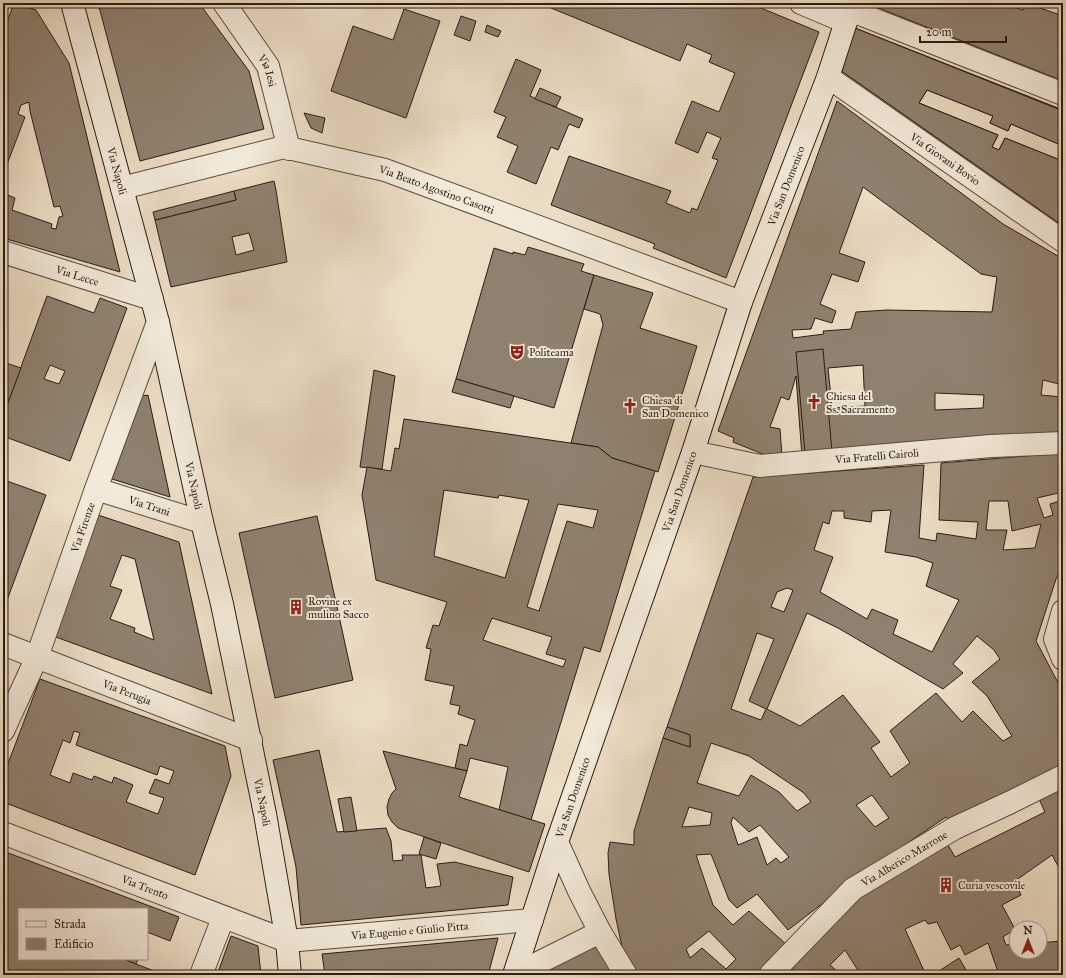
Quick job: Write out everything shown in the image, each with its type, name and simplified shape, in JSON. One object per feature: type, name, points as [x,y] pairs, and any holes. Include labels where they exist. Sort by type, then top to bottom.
[{"type":"street","name":"Via Napoli","points":[[72,3],[158,322],[202,522],[222,604],[265,814],[287,941],[290,975]]},
{"type":"street","name":"Via Iesi","points":[[224,3],[268,66],[289,149]]},
{"type":"street","points":[[801,3],[849,12],[1063,94]]},
{"type":"street","name":"Via San Domenico","points":[[514,975],[557,842],[693,452],[741,302],[828,77],[849,12]]},
{"type":"street","name":"Via Giovani Bovio","points":[[828,77],[1063,241]]},
{"type":"street","name":"Via Beato Agostino Casotti","points":[[122,188],[284,147],[385,170],[741,302]]},
{"type":"street","name":"Via Lecce","points":[[3,252],[152,299]]},
{"type":"street","name":"Via Firenze","points":[[3,731],[36,657],[158,322]]},
{"type":"street","name":"Via Fratelli Cairoli","points":[[693,452],[760,466],[991,446],[1063,443]]},
{"type":"street","name":"Via Trani","points":[[96,489],[202,522]]},
{"type":"street","points":[[1063,611],[1055,639],[1063,659]]},
{"type":"street","name":"Via Perugia","points":[[3,644],[250,740]]},
{"type":"street","name":"Via Alberico Marrone","points":[[770,975],[853,889],[955,828],[1063,776]]},
{"type":"street","name":"Via Trento","points":[[3,833],[287,941]]},
{"type":"street","points":[[557,842],[579,892],[600,932],[626,975]]},
{"type":"street","points":[[201,975],[224,918]]},
{"type":"street","name":"Via Eugenio e Giulio Pitta","points":[[287,941],[532,920]]},
{"type":"street","points":[[514,975],[600,932]]},
{"type":"building","points":[[14,3],[36,10],[69,63],[120,272],[3,238],[3,193],[15,198],[12,210],[52,224],[51,228],[56,229],[59,217],[63,216],[60,206],[54,207],[29,102],[21,105],[18,114],[25,117],[3,175],[3,34]]},
{"type":"building","points":[[98,3],[199,3],[249,71],[264,129],[140,161]]},
{"type":"building","points":[[553,3],[749,3],[819,32],[726,278],[653,248],[655,244],[551,205],[569,156],[671,191],[666,203],[690,213],[692,208],[697,210],[718,160],[712,158],[721,138],[707,132],[698,153],[675,143],[692,101],[719,112],[735,73],[709,62],[712,55],[687,44],[680,61],[551,8]]},
{"type":"building","points":[[866,3],[990,3],[1002,7],[1003,4],[1023,10],[1026,3],[1063,16],[1063,81]]},
{"type":"building","points":[[404,9],[440,21],[406,118],[331,91],[353,26],[393,40]]},
{"type":"building","points":[[461,16],[476,21],[470,41],[454,35]]},
{"type":"building","points":[[487,25],[501,31],[498,37],[485,32]]},
{"type":"building","points":[[855,28],[1063,110],[1063,146],[1011,124],[1008,131],[990,123],[993,116],[927,90],[919,103],[998,135],[992,147],[999,150],[1005,138],[1060,160],[1063,153],[1063,226],[840,70]]},
{"type":"building","points":[[855,28],[1063,111],[1063,146],[1011,124],[1008,131],[990,123],[993,116],[927,90],[919,103],[998,135],[992,147],[999,150],[1005,138],[1060,160],[1063,154],[1063,226],[840,70]]},
{"type":"building","points":[[516,59],[541,70],[530,96],[583,119],[579,128],[569,124],[558,150],[551,147],[536,184],[507,172],[518,146],[497,137],[506,117],[494,112]]},
{"type":"building","points":[[540,88],[561,97],[556,107],[535,99]]},
{"type":"building","points":[[837,101],[1003,224],[1063,259],[1063,385],[1043,380],[1041,395],[1063,397],[1063,440],[802,457],[796,376],[789,400],[781,397],[770,427],[780,429],[782,456],[770,457],[733,442],[734,438],[718,431]],"holes":[[[863,187],[981,274],[997,277],[992,312],[887,310],[856,312],[851,329],[823,331],[824,334],[793,338],[792,330],[811,329],[815,318],[832,323],[836,311],[820,304],[832,274],[858,282],[865,262],[839,253]],[[863,365],[865,406],[832,408],[828,368]],[[935,393],[984,395],[983,408],[935,410]]]},
{"type":"building","points":[[304,113],[325,118],[322,133],[311,128]]},
{"type":"building","points":[[274,181],[287,262],[171,287],[155,220],[236,200],[234,191]],"holes":[[[249,233],[254,250],[236,255],[232,237]]]},
{"type":"building","points":[[234,191],[236,200],[155,220],[153,212]]},
{"type":"building","name":"Politeama","points":[[528,247],[584,264],[581,271],[594,275],[554,408],[456,379],[494,248],[513,254],[513,252],[525,255]]},
{"type":"building","name":"Chiesa di San Domenico","points":[[594,275],[653,293],[640,328],[697,346],[658,472],[612,458],[598,447],[571,443],[603,325],[600,314],[584,309]]},
{"type":"building","points":[[47,296],[94,313],[100,298],[127,308],[70,461],[3,436],[3,416]],"holes":[[[50,365],[65,371],[59,384],[44,379]]]},
{"type":"building","name":"Chiesa del Ss. Sacramento","points":[[823,349],[832,452],[805,453],[796,352]]},
{"type":"building","points":[[3,362],[21,368],[3,416]]},
{"type":"building","points":[[374,370],[395,376],[382,469],[360,467]]},
{"type":"building","points":[[456,379],[514,396],[510,408],[452,392]]},
{"type":"building","points":[[148,395],[170,497],[112,479],[142,396]]},
{"type":"building","points":[[404,419],[598,447],[612,458],[655,471],[600,652],[584,647],[531,820],[499,810],[508,767],[470,758],[467,771],[455,768],[460,744],[467,746],[475,720],[458,714],[460,706],[450,704],[454,686],[425,680],[431,649],[426,648],[433,625],[439,626],[447,602],[376,580],[362,495],[367,467],[391,471],[395,448],[399,449]],"holes":[[[444,490],[498,498],[499,495],[529,500],[505,578],[434,556]],[[558,504],[598,510],[593,528],[567,521],[539,611],[527,607]],[[492,618],[552,637],[546,654],[566,660],[563,667],[483,640]]]},
{"type":"building","points":[[1063,453],[1063,492],[1037,498],[1044,518],[1053,515],[1050,504],[1063,500],[1063,565],[1056,579],[1036,641],[1063,692],[1063,767],[953,825],[946,817],[857,877],[788,930],[757,894],[737,908],[729,900],[711,854],[696,855],[713,905],[733,925],[749,911],[788,946],[763,975],[635,975],[623,951],[616,919],[609,874],[608,853],[610,842],[634,845],[634,831],[663,738],[690,747],[690,735],[667,727],[753,477],[924,465],[919,538],[936,541],[937,533],[976,539],[978,522],[939,520],[941,463]],"holes":[[[989,501],[1008,501],[1012,531],[1041,524],[1035,548],[1003,550],[1007,530],[986,530]],[[891,510],[885,552],[916,557],[933,563],[926,586],[959,600],[932,652],[893,634],[898,620],[872,609],[867,619],[820,592],[833,557],[814,550],[823,522],[829,524],[832,511],[844,511],[844,518],[871,522],[872,511]],[[787,588],[793,590],[784,612],[771,607],[777,592]],[[807,613],[838,628],[943,689],[963,673],[953,664],[977,636],[994,650],[1000,659],[972,682],[987,696],[1012,736],[1003,741],[973,711],[962,722],[936,693],[890,731],[910,763],[891,777],[871,748],[880,742],[843,695],[800,726],[767,709]],[[757,633],[774,639],[749,701],[766,709],[761,720],[731,709]],[[711,743],[749,756],[804,793],[811,802],[797,811],[779,792],[751,775],[739,796],[697,783]],[[872,795],[889,818],[875,827],[856,805]],[[689,807],[712,813],[710,825],[682,827]],[[733,817],[749,832],[760,825],[789,857],[781,863],[776,858],[767,865],[757,837],[738,845],[731,823]],[[709,931],[736,959],[726,969],[702,948],[690,958],[686,949]]]},
{"type":"building","points":[[7,481],[46,495],[6,603],[3,602],[3,492]]},
{"type":"building","points":[[98,515],[179,542],[212,694],[53,636]],"holes":[[[122,555],[135,559],[154,640],[134,632],[135,628],[110,619],[122,590],[110,586]]]},
{"type":"building","name":"Rovine ex mulino Sacco","points":[[317,516],[353,680],[275,698],[239,533]]},
{"type":"building","points":[[40,679],[225,746],[231,776],[195,875],[3,802],[3,777]],"holes":[[[74,731],[80,733],[76,745],[157,775],[160,766],[174,771],[169,784],[155,779],[149,793],[164,798],[158,814],[126,802],[133,785],[114,777],[112,783],[94,776],[92,780],[73,773],[70,783],[50,775],[63,740],[70,743]]]},
{"type":"building","points":[[667,727],[690,735],[690,747],[663,738]]},
{"type":"building","points":[[319,750],[337,832],[386,828],[391,841],[393,861],[403,860],[402,855],[421,855],[426,888],[441,886],[437,864],[455,862],[513,877],[508,905],[301,925],[296,867],[273,760]]},
{"type":"building","points":[[383,751],[467,771],[459,797],[545,824],[529,872],[398,828],[388,815],[387,807],[389,799],[396,789]]},
{"type":"building","name":"Curia vescovile","points":[[1063,789],[1063,875],[1052,855],[1015,881],[1021,895],[1002,905],[1010,920],[1008,920],[1008,934],[1003,937],[1006,945],[1008,945],[1008,960],[1048,960],[1048,942],[1061,941],[1059,919],[1063,917],[1063,975],[999,975],[988,943],[965,955],[960,945],[951,950],[937,922],[928,924],[925,920],[905,929],[926,975],[861,975],[845,950],[830,965],[837,971],[832,975],[780,975],[861,893],[945,840],[955,857],[1045,812],[1039,799]]},
{"type":"building","points":[[351,797],[357,831],[344,832],[338,799]]},
{"type":"building","points":[[424,837],[441,843],[436,859],[419,854]]},
{"type":"building","points":[[3,851],[179,917],[170,941],[148,932],[148,908],[18,908],[18,960],[126,960],[159,973],[158,975],[3,975]]},
{"type":"building","points":[[231,936],[258,946],[261,975],[217,975]]},
{"type":"building","points":[[498,938],[488,975],[325,975],[322,954]]},
{"type":"building","points":[[598,945],[619,975],[536,975]]},
{"type":"building","points":[[959,958],[969,975],[933,975]]},
{"type":"building","points":[[126,960],[138,960],[136,964]]},
{"type":"place","name":"Politeama","points":[[517,352]]},
{"type":"place","name":"Chiesa del Ss. Sacramento","points":[[814,402]]},
{"type":"place","name":"Chiesa di San Domenico","points":[[630,406]]},
{"type":"place","name":"Rovine ex mulino Sacco","points":[[296,607]]},
{"type":"place","name":"Curia vescovile","points":[[946,885]]}]
